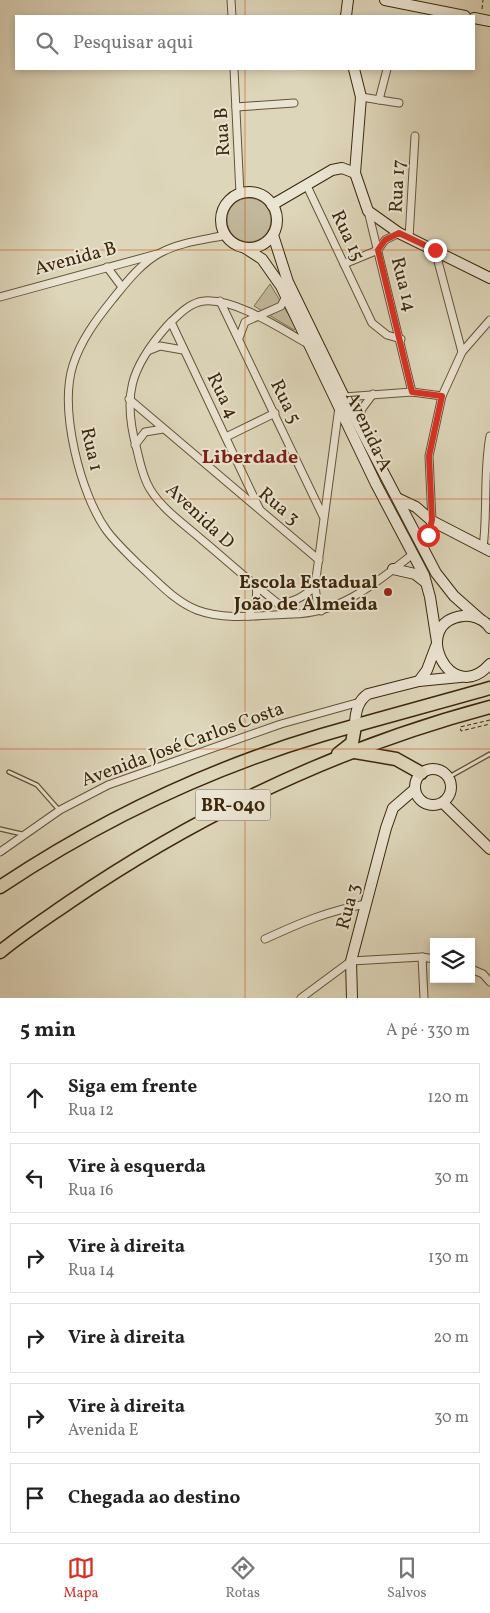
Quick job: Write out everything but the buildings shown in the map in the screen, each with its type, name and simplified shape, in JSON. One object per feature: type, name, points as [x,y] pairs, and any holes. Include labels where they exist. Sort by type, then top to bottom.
[{"type":"highway","name":"BR-040","points":[[0,887],[79,838],[148,802],[285,747],[490,688]]},
{"type":"highway","name":"BR-040","points":[[0,952],[149,850],[241,800],[328,761],[427,725],[490,708]]},
{"type":"highway","points":[[328,761],[352,743],[355,726]]},
{"type":"highway","points":[[355,752],[396,759],[421,773]]},
{"type":"street","points":[[231,0],[232,15]]},
{"type":"street","points":[[346,15],[348,0]]},
{"type":"street","points":[[385,0],[459,15]]},
{"type":"street","name":"Rua B","points":[[234,70],[240,194]]},
{"type":"street","name":"Rua 14","points":[[354,70],[361,97],[354,173],[368,212],[401,339],[412,392]]},
{"type":"street","points":[[379,100],[387,70]]},
{"type":"street","points":[[361,97],[399,103]]},
{"type":"street","points":[[236,107],[294,103]]},
{"type":"street","name":"Rua 17","points":[[409,238],[415,136]]},
{"type":"street","points":[[272,205],[332,170],[342,168],[354,173]]},
{"type":"street","name":"Rua 15","points":[[307,186],[372,323],[387,335],[401,339]]},
{"type":"street","points":[[257,193],[265,197],[272,205],[277,219],[273,236],[261,246],[245,248],[232,242],[226,235],[222,221],[223,212],[226,204],[240,194],[257,193]]},
{"type":"street","points":[[368,212],[399,233],[490,278]]},
{"type":"street","points":[[344,264],[378,250],[385,240],[399,233]]},
{"type":"street","name":"Rua 1","points":[[226,235],[193,242],[160,253],[122,287],[82,342],[73,366],[69,391],[73,437],[86,491],[95,511],[117,544],[166,590],[186,605],[199,611],[248,616],[292,614]]},
{"type":"street","name":"Avenida A","points":[[273,236],[288,282],[388,507],[426,582],[441,662],[447,669],[466,676]]},
{"type":"street","name":"Avenida A","points":[[245,248],[262,259],[286,296],[309,344],[342,401],[361,428],[423,544],[436,573],[454,596],[487,624]]},
{"type":"street","points":[[435,250],[462,352]]},
{"type":"street","name":"Avenida B","points":[[0,298],[160,253]]},
{"type":"street","points":[[107,267],[122,287]]},
{"type":"street","points":[[239,339],[242,326],[256,317],[281,306],[286,296]]},
{"type":"street","name":"Avenida D","points":[[220,301],[202,301],[186,308],[171,322],[149,350],[132,380],[129,399],[130,420],[135,445],[149,489],[159,502],[256,586],[292,614]]},
{"type":"street","points":[[220,301],[309,344]]},
{"type":"street","name":"Rua 5","points":[[220,301],[323,516]]},
{"type":"street","points":[[423,544],[432,520],[429,456],[442,396],[462,352],[490,320]]},
{"type":"street","name":"Rua 4","points":[[171,322],[260,511]]},
{"type":"street","points":[[149,350],[165,346],[184,350]]},
{"type":"street","points":[[321,611],[317,601],[315,586],[323,516],[342,401],[373,394],[412,392],[442,396]]},
{"type":"street","points":[[361,428],[362,410],[373,394]]},
{"type":"street","name":"Rua 3","points":[[129,399],[319,560]]},
{"type":"street","points":[[226,437],[275,413]]},
{"type":"street","points":[[135,445],[145,432],[163,429]]},
{"type":"street","points":[[388,507],[399,499],[416,507],[432,520],[486,549],[485,472],[490,436]]},
{"type":"street","points":[[292,614],[321,611],[342,603],[394,569],[413,554]]},
{"type":"street","points":[[394,569],[416,574],[426,582]]},
{"type":"street","points":[[248,616],[258,596],[256,586]]},
{"type":"street","points":[[278,604],[299,599],[315,586]]},
{"type":"street","points":[[419,681],[427,670],[439,633],[452,619],[461,616],[487,624]]},
{"type":"street","name":"Avenida José Carlos Costa","points":[[0,852],[60,810],[94,791],[297,719],[360,702],[368,694],[419,681],[476,675],[490,664]]},
{"type":"street","points":[[355,726],[360,702]]},
{"type":"street","points":[[432,768],[439,769],[449,777],[452,788],[445,801],[431,805],[420,800],[416,792],[416,780],[421,773],[432,768]]},
{"type":"street","name":"Rua 3","points":[[352,998],[351,961],[386,828],[393,808],[403,799],[416,792]]},
{"type":"street","points":[[445,801],[490,850]]},
{"type":"street","points":[[265,939],[308,918],[332,910],[366,904]]},
{"type":"street","points":[[422,957],[424,998]]},
{"type":"street","points":[[301,998],[351,961],[422,957],[430,958]]},
{"type":"street","points":[[475,971],[483,974],[490,982]]},
{"type":"lane","points":[[449,777],[490,754]]},
{"type":"lane","points":[[9,772],[37,785],[60,810]]},
{"type":"lane","points":[[0,829],[25,835]]},
{"type":"path","points":[[481,20],[483,0]]},
{"type":"path","points":[[490,720],[460,728],[460,731],[490,724]]},
{"type":"shaded area","points":[[253,198],[265,204],[270,211],[270,229],[265,236],[258,241],[245,242],[237,239],[230,232],[227,216],[230,208],[237,201]]},
{"type":"shaded area","points":[[270,284],[296,327],[294,330],[254,306]]},
{"type":"place","name":"Escola Estadual João de Almeida","points":[[388,592]]},
{"type":"district","name":"Liberdade","points":[[250,456]]},
{"type":"route","points":[[428,535],[432,520],[429,489],[429,456],[433,427],[442,396],[412,392],[401,339],[378,250],[385,240],[399,233],[435,250]]}]
